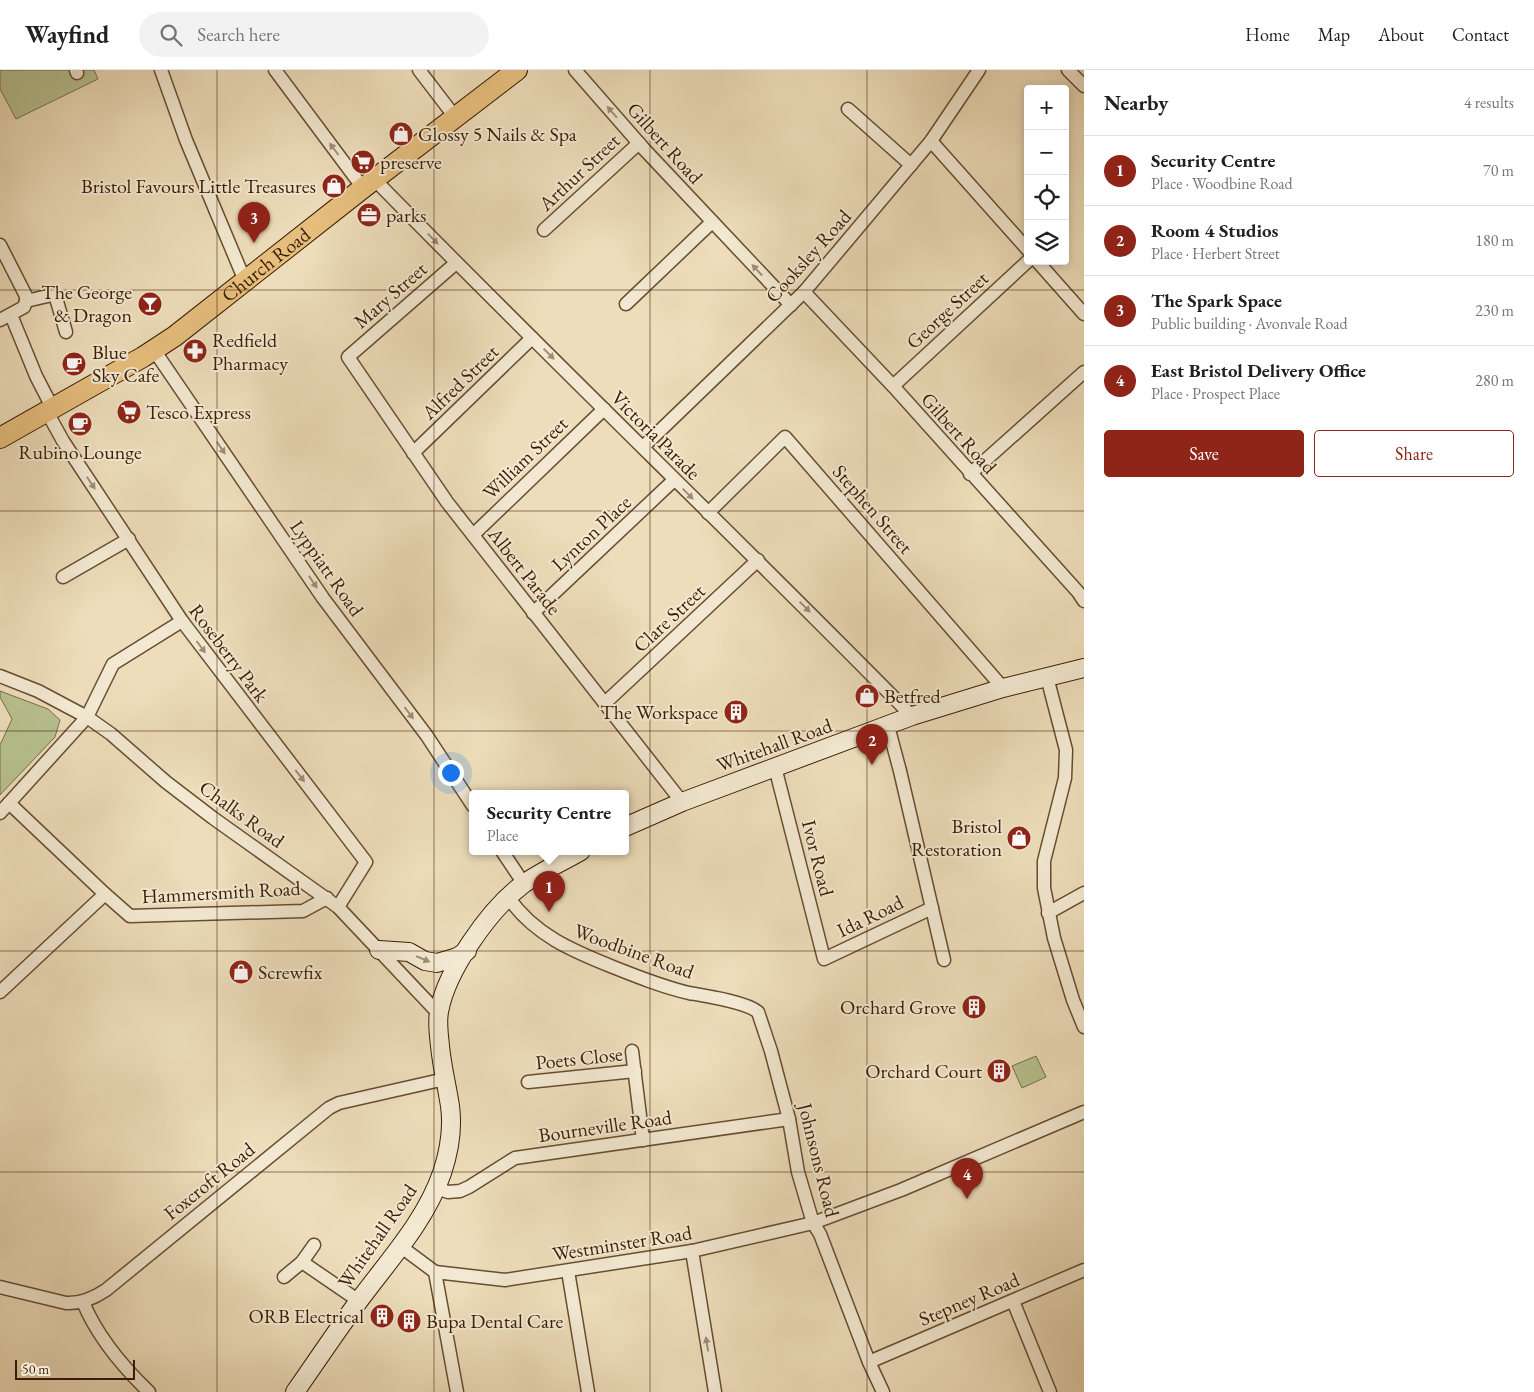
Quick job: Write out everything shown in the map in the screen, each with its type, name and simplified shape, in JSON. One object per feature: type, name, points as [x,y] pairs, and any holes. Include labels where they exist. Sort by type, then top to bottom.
[{"type":"main road","name":"Church Road","points":[[0,438],[176,336],[517,70]]},
{"type":"main road","name":"Whitehall Road","points":[[629,825],[682,802],[912,716],[1003,688],[1084,668]]},
{"type":"main road","name":"Whitehall Road","points":[[295,1392],[420,1218],[436,1188],[445,1164],[451,1123],[440,1047],[438,1014],[448,983],[488,918],[508,897],[524,884],[574,855]]},
{"type":"main road","points":[[379,950],[409,952],[425,961],[437,963],[457,958],[467,951]]},
{"type":"street","points":[[161,70],[186,140],[245,282]]},
{"type":"street","name":"Victoria Parade","points":[[274,70],[369,184],[456,263],[643,447],[674,480],[758,560],[912,716]]},
{"type":"street","points":[[419,70],[455,118]]},
{"type":"street","name":"Gilbert Road","points":[[575,70],[639,143],[791,306]]},
{"type":"street","name":"Cooksley Road","points":[[643,447],[804,292],[931,141],[979,70]]},
{"type":"street","points":[[1068,70],[1084,86]]},
{"type":"street","points":[[848,109],[911,164]]},
{"type":"street","points":[[931,141],[1024,246]]},
{"type":"street","name":"Arthur Street","points":[[544,230],[639,143]]},
{"type":"street","points":[[626,304],[712,222]]},
{"type":"street","points":[[0,245],[26,296],[24,307],[6,317]]},
{"type":"street","name":"Mary Street","points":[[348,356],[456,263]]},
{"type":"street","name":"George Street","points":[[893,386],[1024,265]]},
{"type":"street","points":[[1041,265],[1084,314]]},
{"type":"street","name":"Gilbert Road","points":[[804,292],[893,386],[1084,601]]},
{"type":"street","points":[[26,301],[52,295],[56,298],[66,332]]},
{"type":"street","name":"Roseberry Park","points":[[6,317],[36,376],[63,441],[182,621],[366,862],[338,907]]},
{"type":"street","name":"Alfred Street","points":[[413,453],[532,338]]},
{"type":"street","name":"Lyppiatt Road","points":[[154,350],[323,598],[427,736],[469,800]]},
{"type":"street","name":"Albert Parade","points":[[348,356],[413,453],[473,535],[682,802]]},
{"type":"street","points":[[970,474],[1084,372]]},
{"type":"street","name":"William Street","points":[[473,535],[604,409]]},
{"type":"street","name":"Stephen Street","points":[[708,513],[785,437],[1003,688]]},
{"type":"street","name":"Lynton Place","points":[[533,613],[674,480]]},
{"type":"street","points":[[63,577],[129,539]]},
{"type":"street","name":"Clare Street","points":[[605,703],[758,560]]},
{"type":"street","points":[[0,813],[87,717],[113,664],[182,621]]},
{"type":"street","name":"Chalks Road","points":[[0,676],[38,691],[87,717],[111,734],[166,782],[213,818],[327,898],[338,907],[438,1014]]},
{"type":"street","points":[[1047,677],[1066,750],[1065,778],[1044,861],[1044,888],[1048,913],[1063,970],[1084,1027]]},
{"type":"street","points":[[888,726],[944,960]]},
{"type":"street","name":"Ivor Road","points":[[775,767],[824,959]]},
{"type":"street","name":"Hammersmith Road","points":[[9,803],[130,916],[303,911],[327,898]]},
{"type":"street","points":[[505,855],[524,884]]},
{"type":"street","points":[[1048,913],[1084,893]]},
{"type":"street","points":[[0,992],[105,894]]},
{"type":"street","name":"Woodbine Road","points":[[508,897],[515,907],[540,930],[569,950],[675,990],[735,1003]]},
{"type":"street","name":"Ida Road","points":[[824,959],[932,908]]},
{"type":"street","name":"Johnsons Road","points":[[735,1003],[755,1010],[760,1015],[789,1119],[798,1172],[813,1224],[820,1234],[869,1362],[883,1392]]},
{"type":"street","name":"Poets Close","points":[[632,1051],[643,1140]]},
{"type":"street","name":"Poets Close","points":[[528,1082],[635,1072]]},
{"type":"street","name":"Foxcroft Road","points":[[0,1287],[66,1303],[82,1302],[106,1290],[329,1108],[339,1102],[445,1079]]},
{"type":"street","name":"Westminster Road","points":[[435,1272],[505,1280],[692,1251],[813,1224],[901,1190],[1084,1112]]},
{"type":"street","name":"Bourneville Road","points":[[436,1188],[448,1192],[460,1191],[470,1187],[515,1158],[789,1119]]},
{"type":"street","points":[[284,1277],[302,1262],[314,1245]]},
{"type":"street","points":[[400,1246],[435,1272],[457,1392]]},
{"type":"street","points":[[692,1251],[715,1392]]},
{"type":"street","points":[[302,1262],[359,1301]]},
{"type":"street","name":"Stepney Road","points":[[869,1362],[1084,1270]]},
{"type":"street","points":[[568,1271],[588,1392]]},
{"type":"street","points":[[1013,1301],[1050,1392]]},
{"type":"street","points":[[82,1302],[103,1339],[149,1392]]},
{"type":"green space","points":[[0,70],[94,70],[98,79],[16,119],[0,89]]},
{"type":"green space","points":[[0,691],[48,709],[60,720],[55,737],[0,795],[0,745],[12,719],[0,697]]},
{"type":"green space","points":[[1036,1056],[1046,1077],[1022,1088],[1012,1066]]},
{"type":"place","name":"Glossy 5 Nails & Spa","points":[[401,134]]},
{"type":"place","name":"preserve","points":[[363,162]]},
{"type":"place","name":"Bristol Favours Little Treasures","points":[[334,186]]},
{"type":"place","name":"parks","points":[[369,215]]},
{"type":"place","name":"The Spark Space","points":[[254,243]]},
{"type":"place","name":"The George & Dragon","points":[[150,304]]},
{"type":"place","name":"Redfield Pharmacy","points":[[195,351]]},
{"type":"place","name":"Blue Sky Cafe","points":[[74,364]]},
{"type":"place","name":"Tesco Express","points":[[129,412]]},
{"type":"place","name":"Rubino Lounge","points":[[80,424]]},
{"type":"place","name":"Betfred","points":[[867,696]]},
{"type":"place","name":"The Workspace","points":[[736,712]]},
{"type":"place","name":"Room 4 Studios","points":[[872,765]]},
{"type":"place","name":"Bristol Restoration","points":[[1019,838]]},
{"type":"place","name":"Security Centre","points":[[549,912]]},
{"type":"place","name":"Screwfix","points":[[241,972]]},
{"type":"place","name":"Orchard Grove","points":[[974,1007]]},
{"type":"place","name":"Orchard Court","points":[[999,1071]]},
{"type":"place","name":"East Bristol Delivery Office","points":[[967,1199]]},
{"type":"place","name":"ORB Electrical","points":[[382,1316]]},
{"type":"place","name":"Bupa Dental Care","points":[[409,1321]]}]
